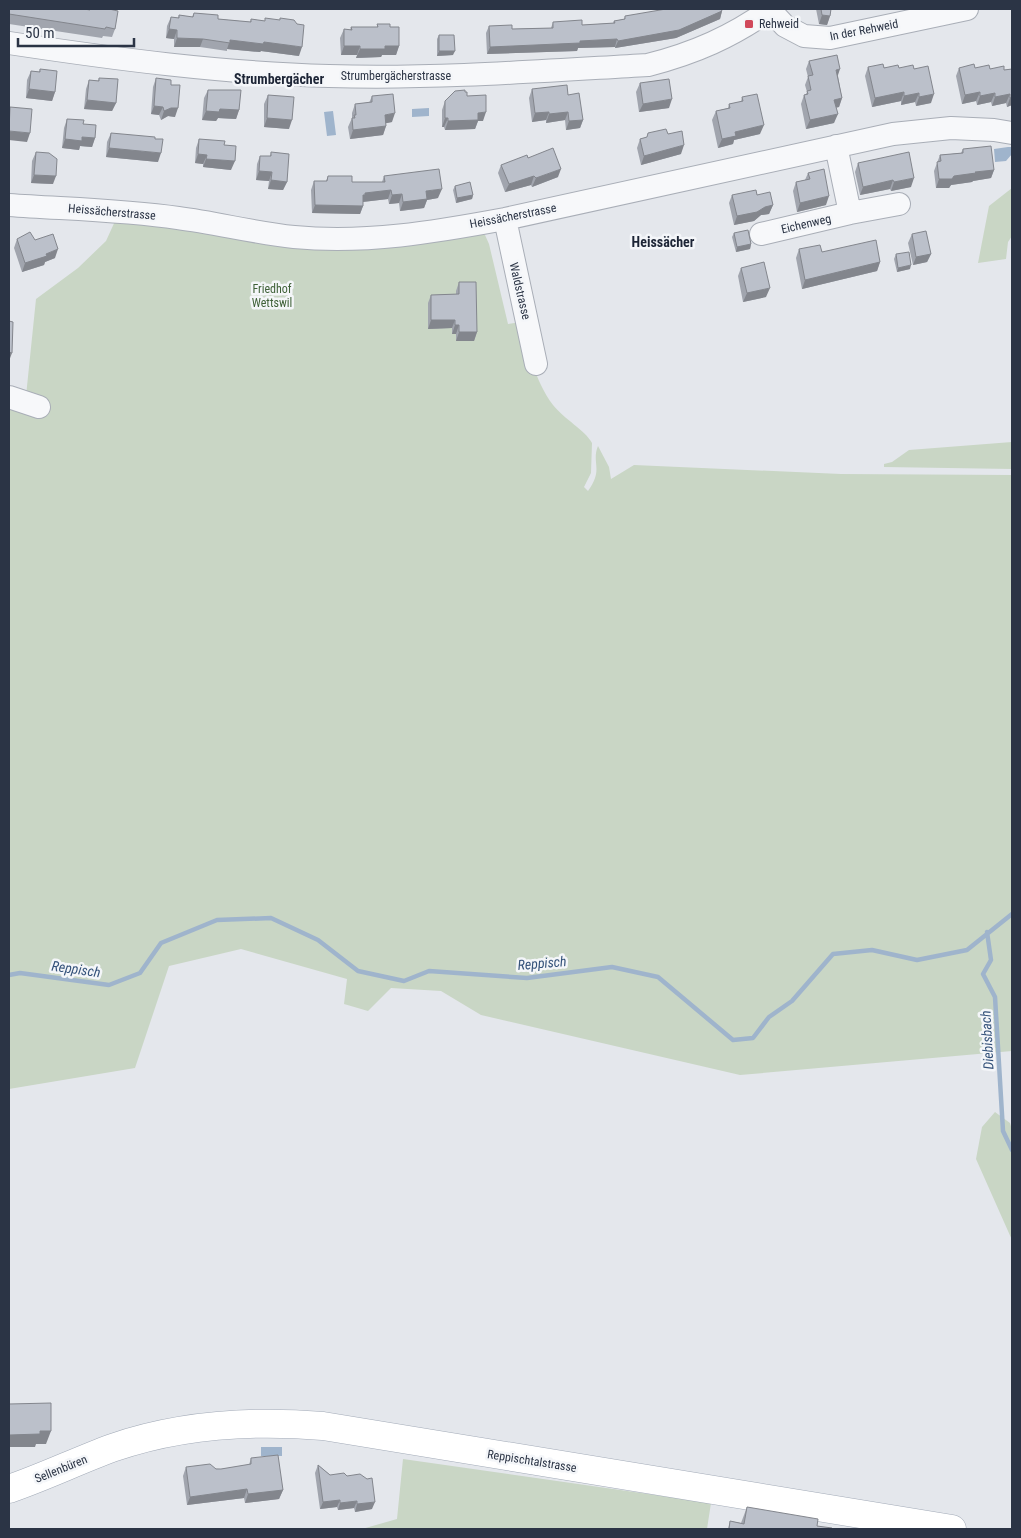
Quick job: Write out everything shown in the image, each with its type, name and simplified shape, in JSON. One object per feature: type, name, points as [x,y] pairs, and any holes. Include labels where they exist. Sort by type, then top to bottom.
[{"type":"main road","name":"Reppischtalstrasse","points":[[112,1448],[148,1438],[213,1425],[281,1423],[323,1426],[868,1523],[952,1529]]},
{"type":"main road","name":"Sellenbüren","points":[[9,1489],[112,1448]]},
{"type":"street","name":"In der Rehweid","points":[[770,9],[785,26],[804,36],[830,38],[967,9]]},
{"type":"street","name":"Strumbergächerstrasse","points":[[9,43],[134,61],[234,71],[328,76],[475,75],[648,65],[672,59],[713,44],[770,9]]},
{"type":"street","name":"Heissächerstrasse","points":[[9,206],[109,211],[178,218],[294,237],[386,237],[447,230],[505,219],[893,134],[951,128],[1012,133]]},
{"type":"street","points":[[836,146],[850,213]]},
{"type":"street","name":"Eichenweg","points":[[762,234],[850,213],[899,204]]},
{"type":"street","name":"Waldstrasse","points":[[505,219],[536,364]]},
{"type":"street","points":[[9,398],[39,407]]},
{"type":"green space","points":[[1012,188],[1012,236],[1008,242],[1006,259],[978,263],[989,206]]},
{"type":"green space","name":"Friedhof Wettswil","points":[[116,219],[174,225],[481,232],[485,235],[489,244],[508,324],[521,322],[541,386],[553,405],[592,443],[591,473],[584,487],[588,491],[595,477],[598,446],[609,467],[611,479],[634,465],[841,474],[1012,475],[1012,1051],[740,1075],[481,1015],[441,991],[391,988],[368,1011],[344,1004],[347,979],[241,949],[169,966],[135,1068],[9,1089],[9,397],[26,396],[36,299],[78,268],[106,241]]},
{"type":"green space","points":[[1012,442],[1012,469],[884,467],[884,464],[892,462],[909,450]]},
{"type":"green space","points":[[995,1112],[1010,1123],[1012,1130],[1012,1240],[976,1159],[982,1127]]},
{"type":"green space","points":[[403,1459],[711,1503],[707,1529],[362,1529],[397,1519]]},
{"type":"water","points":[[429,108],[429,116],[412,117],[412,109]]},
{"type":"water","points":[[333,111],[336,135],[327,136],[324,112]]},
{"type":"water","points":[[1012,147],[1012,154],[1006,161],[995,162],[994,149]]},
{"type":"water","points":[[261,1447],[282,1447],[282,1456],[261,1456]]},
{"type":"building","points":[[9,9],[109,9],[118,11],[115,29],[106,27],[105,29],[9,14]]},
{"type":"building","points":[[666,9],[721,9],[722,11],[679,30],[618,41],[617,39],[580,41],[580,43],[490,47],[489,26],[512,25],[512,29],[553,28],[553,22],[582,20],[582,25],[615,23],[614,21],[625,19],[625,16]]},
{"type":"building","points":[[821,9],[831,9],[830,16],[822,15]]},
{"type":"building","points":[[194,13],[218,15],[218,19],[251,22],[251,19],[265,21],[265,18],[294,20],[297,24],[304,25],[302,47],[264,42],[263,44],[230,40],[230,43],[177,38],[177,30],[169,29],[171,17],[179,18],[179,15],[193,17]]},
{"type":"building","points":[[377,24],[390,24],[390,27],[399,27],[399,46],[385,46],[385,49],[360,49],[360,46],[344,46],[344,29],[352,30],[351,27],[378,27]]},
{"type":"building","points":[[439,35],[454,35],[455,51],[439,51]]},
{"type":"building","points":[[837,55],[840,69],[836,70],[842,98],[834,100],[838,114],[810,120],[804,95],[808,94],[807,91],[811,90],[808,76],[813,75],[809,61]]},
{"type":"building","points":[[883,64],[884,68],[898,65],[899,68],[913,65],[914,69],[928,66],[934,94],[919,97],[919,93],[904,96],[904,92],[875,98],[868,67]]},
{"type":"building","points":[[974,64],[975,68],[989,65],[990,69],[1004,66],[1004,70],[1012,69],[1012,97],[1010,98],[1010,94],[995,97],[995,93],[980,96],[980,92],[965,95],[959,68]]},
{"type":"building","points":[[40,69],[57,71],[55,92],[29,89],[31,71],[40,72]]},
{"type":"building","points":[[99,78],[118,79],[116,103],[87,100],[89,80],[99,81]]},
{"type":"building","points":[[156,78],[171,80],[171,85],[180,85],[178,108],[164,111],[163,107],[154,106]]},
{"type":"building","points":[[669,79],[672,99],[643,104],[640,83]]},
{"type":"building","points":[[567,85],[568,95],[579,93],[583,120],[569,121],[568,112],[535,113],[532,89]]},
{"type":"building","points":[[208,90],[241,90],[239,110],[220,109],[219,112],[206,111]]},
{"type":"building","points":[[465,90],[467,96],[486,95],[486,112],[478,113],[478,120],[448,121],[448,118],[445,118],[445,101],[455,91]]},
{"type":"building","points":[[393,94],[395,113],[385,115],[386,126],[353,130],[352,118],[355,118],[354,115],[356,115],[355,104],[372,102],[372,96]]},
{"type":"building","points":[[757,94],[764,125],[735,132],[736,136],[722,139],[716,111],[730,108],[729,104],[743,101],[742,97]]},
{"type":"building","points":[[268,95],[294,97],[292,120],[267,118]]},
{"type":"building","points":[[10,107],[32,109],[30,133],[9,131]]},
{"type":"building","points":[[67,119],[84,120],[83,124],[96,125],[95,138],[82,137],[82,141],[65,139]]},
{"type":"building","points":[[666,129],[668,134],[682,131],[684,145],[644,156],[640,139],[647,137],[648,133]]},
{"type":"building","points":[[111,133],[163,139],[161,153],[109,148]]},
{"type":"building","points":[[199,139],[225,141],[224,145],[236,146],[235,161],[206,159],[207,155],[198,154]]},
{"type":"building","points":[[991,146],[994,170],[954,176],[952,179],[939,179],[937,162],[941,161],[940,155],[963,153],[963,149]]},
{"type":"building","points":[[553,148],[561,169],[536,178],[534,176],[509,184],[501,165],[527,155],[528,158]]},
{"type":"building","points":[[36,152],[49,153],[57,159],[56,176],[34,175]]},
{"type":"building","points":[[271,152],[289,154],[287,182],[271,180],[272,172],[259,171],[260,156],[271,156]]},
{"type":"building","points":[[909,152],[914,178],[894,182],[893,180],[863,187],[858,163]]},
{"type":"building","points":[[439,169],[442,189],[426,191],[427,199],[403,202],[402,194],[392,195],[391,190],[365,193],[363,195],[363,206],[315,205],[314,181],[327,181],[328,176],[352,176],[352,182],[385,182],[384,176]]},
{"type":"building","points":[[824,169],[829,196],[800,203],[796,182],[810,179],[808,173]]},
{"type":"building","points":[[470,182],[473,195],[457,198],[455,186]]},
{"type":"building","points":[[756,190],[757,195],[770,192],[773,205],[757,212],[737,216],[732,195]]},
{"type":"building","points":[[748,230],[751,244],[737,247],[734,233]]},
{"type":"building","points":[[926,231],[931,254],[916,257],[912,234]]},
{"type":"building","points":[[30,232],[35,240],[53,234],[58,249],[46,254],[47,256],[25,263],[17,239]]},
{"type":"building","points":[[876,240],[880,262],[805,280],[799,249],[820,245],[822,252]]},
{"type":"building","points":[[909,252],[911,265],[898,268],[896,254]]},
{"type":"building","points":[[764,262],[770,288],[747,293],[741,268]]},
{"type":"building","points":[[459,282],[476,282],[477,332],[459,332],[459,325],[455,325],[455,320],[431,320],[431,295],[459,294]]},
{"type":"building","points":[[9,321],[13,322],[12,353],[9,352]]},
{"type":"building","points":[[51,1403],[51,1431],[40,1431],[40,1434],[9,1435],[9,1404]]},
{"type":"building","points":[[278,1455],[283,1490],[248,1494],[247,1489],[190,1497],[186,1467],[210,1464],[216,1469],[221,1469],[251,1464],[251,1458]]},
{"type":"building","points":[[318,1465],[330,1475],[344,1473],[347,1476],[360,1474],[367,1479],[372,1478],[375,1502],[357,1504],[357,1501],[340,1503],[340,1500],[323,1502]]},
{"type":"building","points":[[747,1507],[818,1519],[817,1526],[832,1529],[729,1529],[730,1521],[744,1524]]},
{"type":"waterway","name":"Reppisch","points":[[9,975],[20,973],[109,985],[140,973],[161,943],[217,920],[271,918],[318,940],[358,971],[404,981],[429,971],[527,978],[612,967],[658,977],[733,1040],[753,1038],[769,1017],[792,1001],[833,954],[872,950],[917,960],[967,950],[1012,914]]},
{"type":"waterway","name":"Diebisbach","points":[[987,932],[991,960],[983,974],[995,997],[1003,1131],[1012,1150]]},
{"type":"place","name":"Rehweid","points":[[749,24]]},
{"type":"district","name":"Strumbergächer","points":[[279,79]]},
{"type":"district","name":"Heissächer","points":[[663,242]]}]
